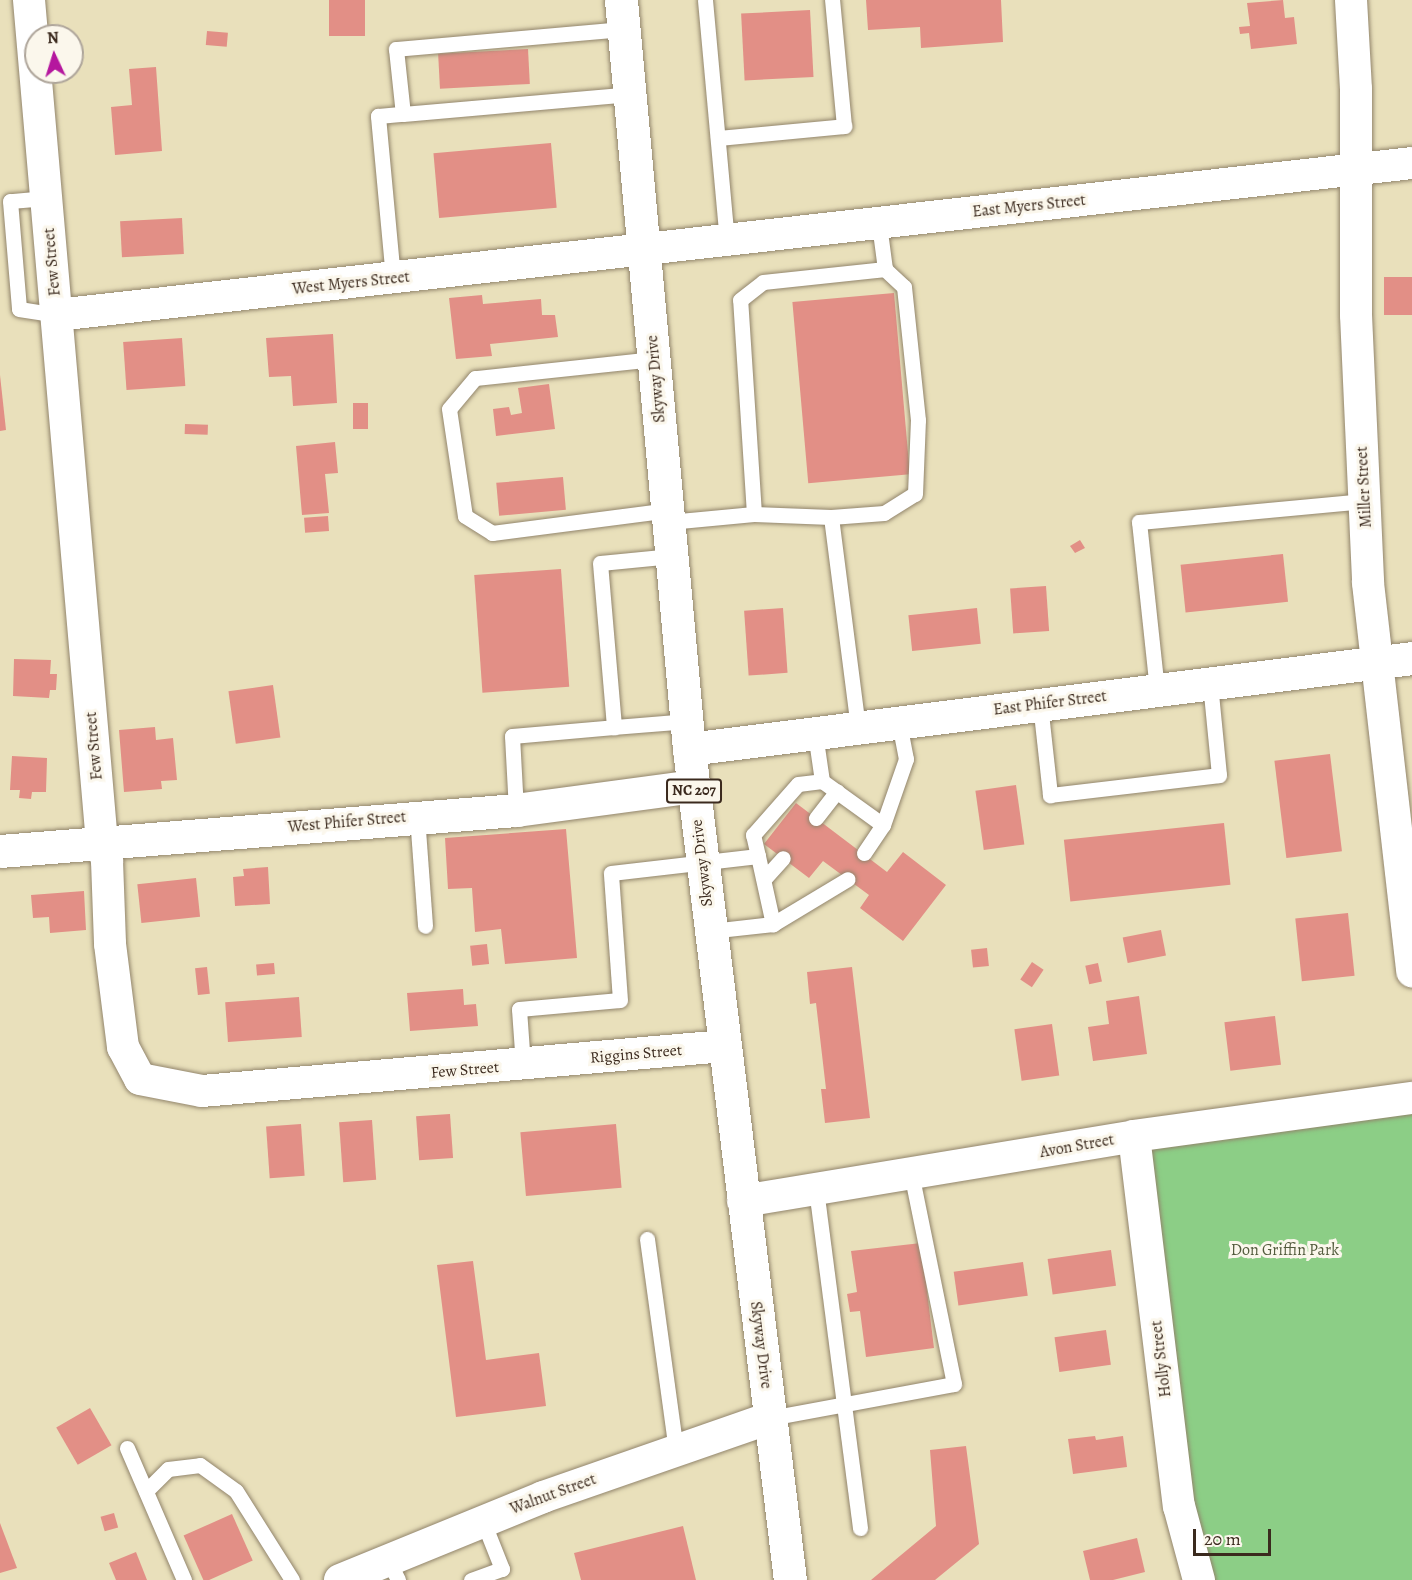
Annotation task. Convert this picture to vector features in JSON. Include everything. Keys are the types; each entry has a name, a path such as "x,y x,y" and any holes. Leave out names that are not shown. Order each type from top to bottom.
{"main road":[{"name":"Skyway Drive","path":"623,15 693,786 790,1580"},
{"name":"East Phifer Street","path":"688,735 815,733 1412,658"},
{"name":"West Phifer Street","path":"0,851 417,816 516,810 693,786"}],"street":[{"name":"Few Street","path":"29,0 102,843 107,861 110,944 123,1047 140,1079 202,1091 535,1064"},
{"name":"Miller Street","path":"1351,0 1356,89 1354,170 1365,501 1377,662 1412,972"},
{"name":"East Myers Street","path":"645,251 1412,163"},
{"name":"West Myers Street","path":"57,315 645,251"},
{"name":"Riggins Street","path":"535,1064 725,1046"},
{"name":"Avon Street","path":"743,1201 1134,1136 1412,1098"},
{"name":"Holly Street","path":"1134,1136 1179,1506 1199,1580"},
{"name":"Walnut Street","path":"340,1580 393,1570 483,1521 771,1418"}],"lane":[{"path":"705,0 727,242"},
{"path":"717,138 844,126 832,0"},
{"path":"403,114 396,50 623,15"},
{"path":"393,278 378,116 630,94"},
{"path":"654,359 475,378 449,410 465,516 492,533 669,516 754,514 831,516 884,513 915,494 918,420 904,287 885,269 879,224"},
{"path":"754,514 740,300 763,282 885,269"},
{"path":"1157,690 1139,522 1365,501"},
{"path":"831,516 858,727"},
{"path":"614,727 600,563 672,556"},
{"path":"1040,705 1050,795 1219,775 1210,683"},
{"path":"864,853 883,825 906,759 899,723"},
{"path":"516,810 512,736 614,727 688,735"},
{"path":"815,733 822,781"},
{"path":"773,924 753,835 798,784 822,781 883,825"},
{"path":"816,818 837,791"},
{"path":"417,816 425,926"},
{"path":"535,1064 519,1009 620,1000 611,873 758,856"},
{"path":"764,879 783,858"},
{"path":"711,931 773,924 848,879"},
{"path":"771,1418 844,1402 954,1384 911,1173"},
{"path":"816,1189 860,1528"},
{"path":"647,1239 676,1451"},
{"path":"127,1448 184,1580"},
{"path":"146,1491 168,1468 200,1465 236,1491 292,1580"},
{"path":"471,1580 505,1574 483,1521"}],"green space":[{"name":"Don Griffin Park","path":"1412,1105 1412,1580 1206,1580 1193,1546 1145,1142"}],"building":[{"path":"329,0 365,0 365,36 329,36"},
{"path":"866,0 1001,0 1003,42 921,48 920,27 868,30"},
{"path":"1283,0 1285,18 1294,17 1297,44 1251,49 1249,33 1240,34 1239,27 1250,26 1247,3"},
{"path":"810,10 814,77 745,81 741,14"},
{"path":"207,31 228,33 227,47 206,45"},
{"path":"528,49 530,84 440,89 438,54"},
{"path":"156,67 162,151 115,155 111,107 132,105 129,69"},
{"path":"551,143 557,208 439,218 433,153"},
{"path":"182,218 184,254 122,257 120,221"},
{"path":"1384,277 1412,277 1412,315 1384,315"},
{"path":"894,293 910,474 808,483 792,302"},
{"path":"482,295 483,304 541,299 542,315 555,315 558,337 490,344 492,356 456,359 449,298"},
{"path":"333,334 337,403 293,406 291,376 269,377 266,338"},
{"path":"182,338 185,386 126,390 123,342"},
{"path":"0,375 6,430 0,431"},
{"path":"549,384 555,429 496,436 493,409 509,407 511,415 522,413 518,388"},
{"path":"353,403 368,403 368,429 353,429"},
{"path":"185,424 208,425 208,435 185,434"},
{"path":"335,442 338,473 325,474 329,513 302,515 296,446"},
{"path":"563,477 566,510 499,516 496,483"},
{"path":"328,516 329,531 305,533 304,518"},
{"path":"1080,540 1085,548 1075,553 1070,546"},
{"path":"1283,554 1288,602 1186,613 1181,565"},
{"path":"561,569 569,687 482,693 474,575"},
{"path":"1046,586 1049,631 1013,633 1010,589"},
{"path":"783,608 788,673 749,676 744,611"},
{"path":"977,608 981,644 912,651 908,615"},
{"path":"14,659 51,660 50,674 57,674 56,690 50,690 49,698 13,696"},
{"path":"273,685 280,737 236,744 228,691"},
{"path":"155,727 156,740 173,738 177,780 161,781 162,789 124,792 119,730"},
{"path":"1330,754 1342,851 1286,858 1274,761"},
{"path":"12,756 47,758 46,792 32,792 31,799 19,798 20,790 10,790"},
{"path":"1016,785 1024,844 984,850 975,791"},
{"path":"796,803 887,872 903,852 946,885 903,941 860,908 869,895 823,861 809,878 764,844"},
{"path":"1224,823 1230,885 1070,901 1064,840"},
{"path":"566,829 577,958 505,964 501,929 475,932 472,888 448,889 445,838"},
{"path":"268,867 270,904 235,906 233,877 244,876 243,869"},
{"path":"196,878 200,917 141,923 137,884"},
{"path":"84,891 86,930 50,933 49,917 33,918 31,895"},
{"path":"1348,913 1355,976 1302,981 1295,919"},
{"path":"1161,930 1166,956 1128,963 1123,937"},
{"path":"487,944 489,964 472,966 470,946"},
{"path":"987,948 989,966 973,968 971,950"},
{"path":"1032,962 1044,970 1032,987 1020,979"},
{"path":"274,963 275,974 257,976 256,965"},
{"path":"1098,963 1102,982 1089,984 1085,966"},
{"path":"207,967 210,994 198,995 195,968"},
{"path":"852,967 870,1118 825,1123 821,1089 826,1089 816,1003 810,1004 807,972"},
{"path":"463,989 464,1005 476,1004 478,1026 410,1031 407,993"},
{"path":"1139,996 1147,1054 1093,1061 1088,1027 1109,1024 1106,1001"},
{"path":"299,997 302,1037 228,1042 225,1002"},
{"path":"1275,1016 1281,1065 1230,1071 1224,1022"},
{"path":"1052,1024 1059,1075 1022,1081 1014,1029"},
{"path":"450,1114 453,1158 419,1160 416,1116"},
{"path":"372,1120 376,1180 343,1182 339,1122"},
{"path":"301,1124 305,1176 270,1178 266,1126"},
{"path":"616,1124 622,1188 526,1196 520,1132"},
{"path":"921,1243 934,1348 866,1357 860,1311 850,1312 847,1294 857,1292 851,1251"},
{"path":"1111,1250 1116,1286 1053,1295 1048,1259"},
{"path":"473,1261 486,1360 539,1353 546,1406 456,1417 437,1265"},
{"path":"1023,1262 1028,1296 958,1305 954,1272"},
{"path":"1106,1330 1111,1365 1059,1372 1055,1337"},
{"path":"90,1408 112,1445 78,1465 56,1428"},
{"path":"1095,1436 1096,1440 1123,1436 1127,1467 1073,1474 1068,1439"},
{"path":"966,1446 979,1544 935,1580 871,1580 936,1526 930,1450"},
{"path":"114,1513 118,1527 105,1531 101,1517"},
{"path":"232,1514 253,1561 209,1580 203,1580 184,1536"},
{"path":"0,1523 17,1568 0,1573"},
{"path":"683,1526 696,1580 581,1580 574,1553"},
{"path":"1137,1538 1145,1572 1113,1580 1090,1580 1083,1551"},
{"path":"136,1552 147,1580 116,1580 109,1563"}]}
